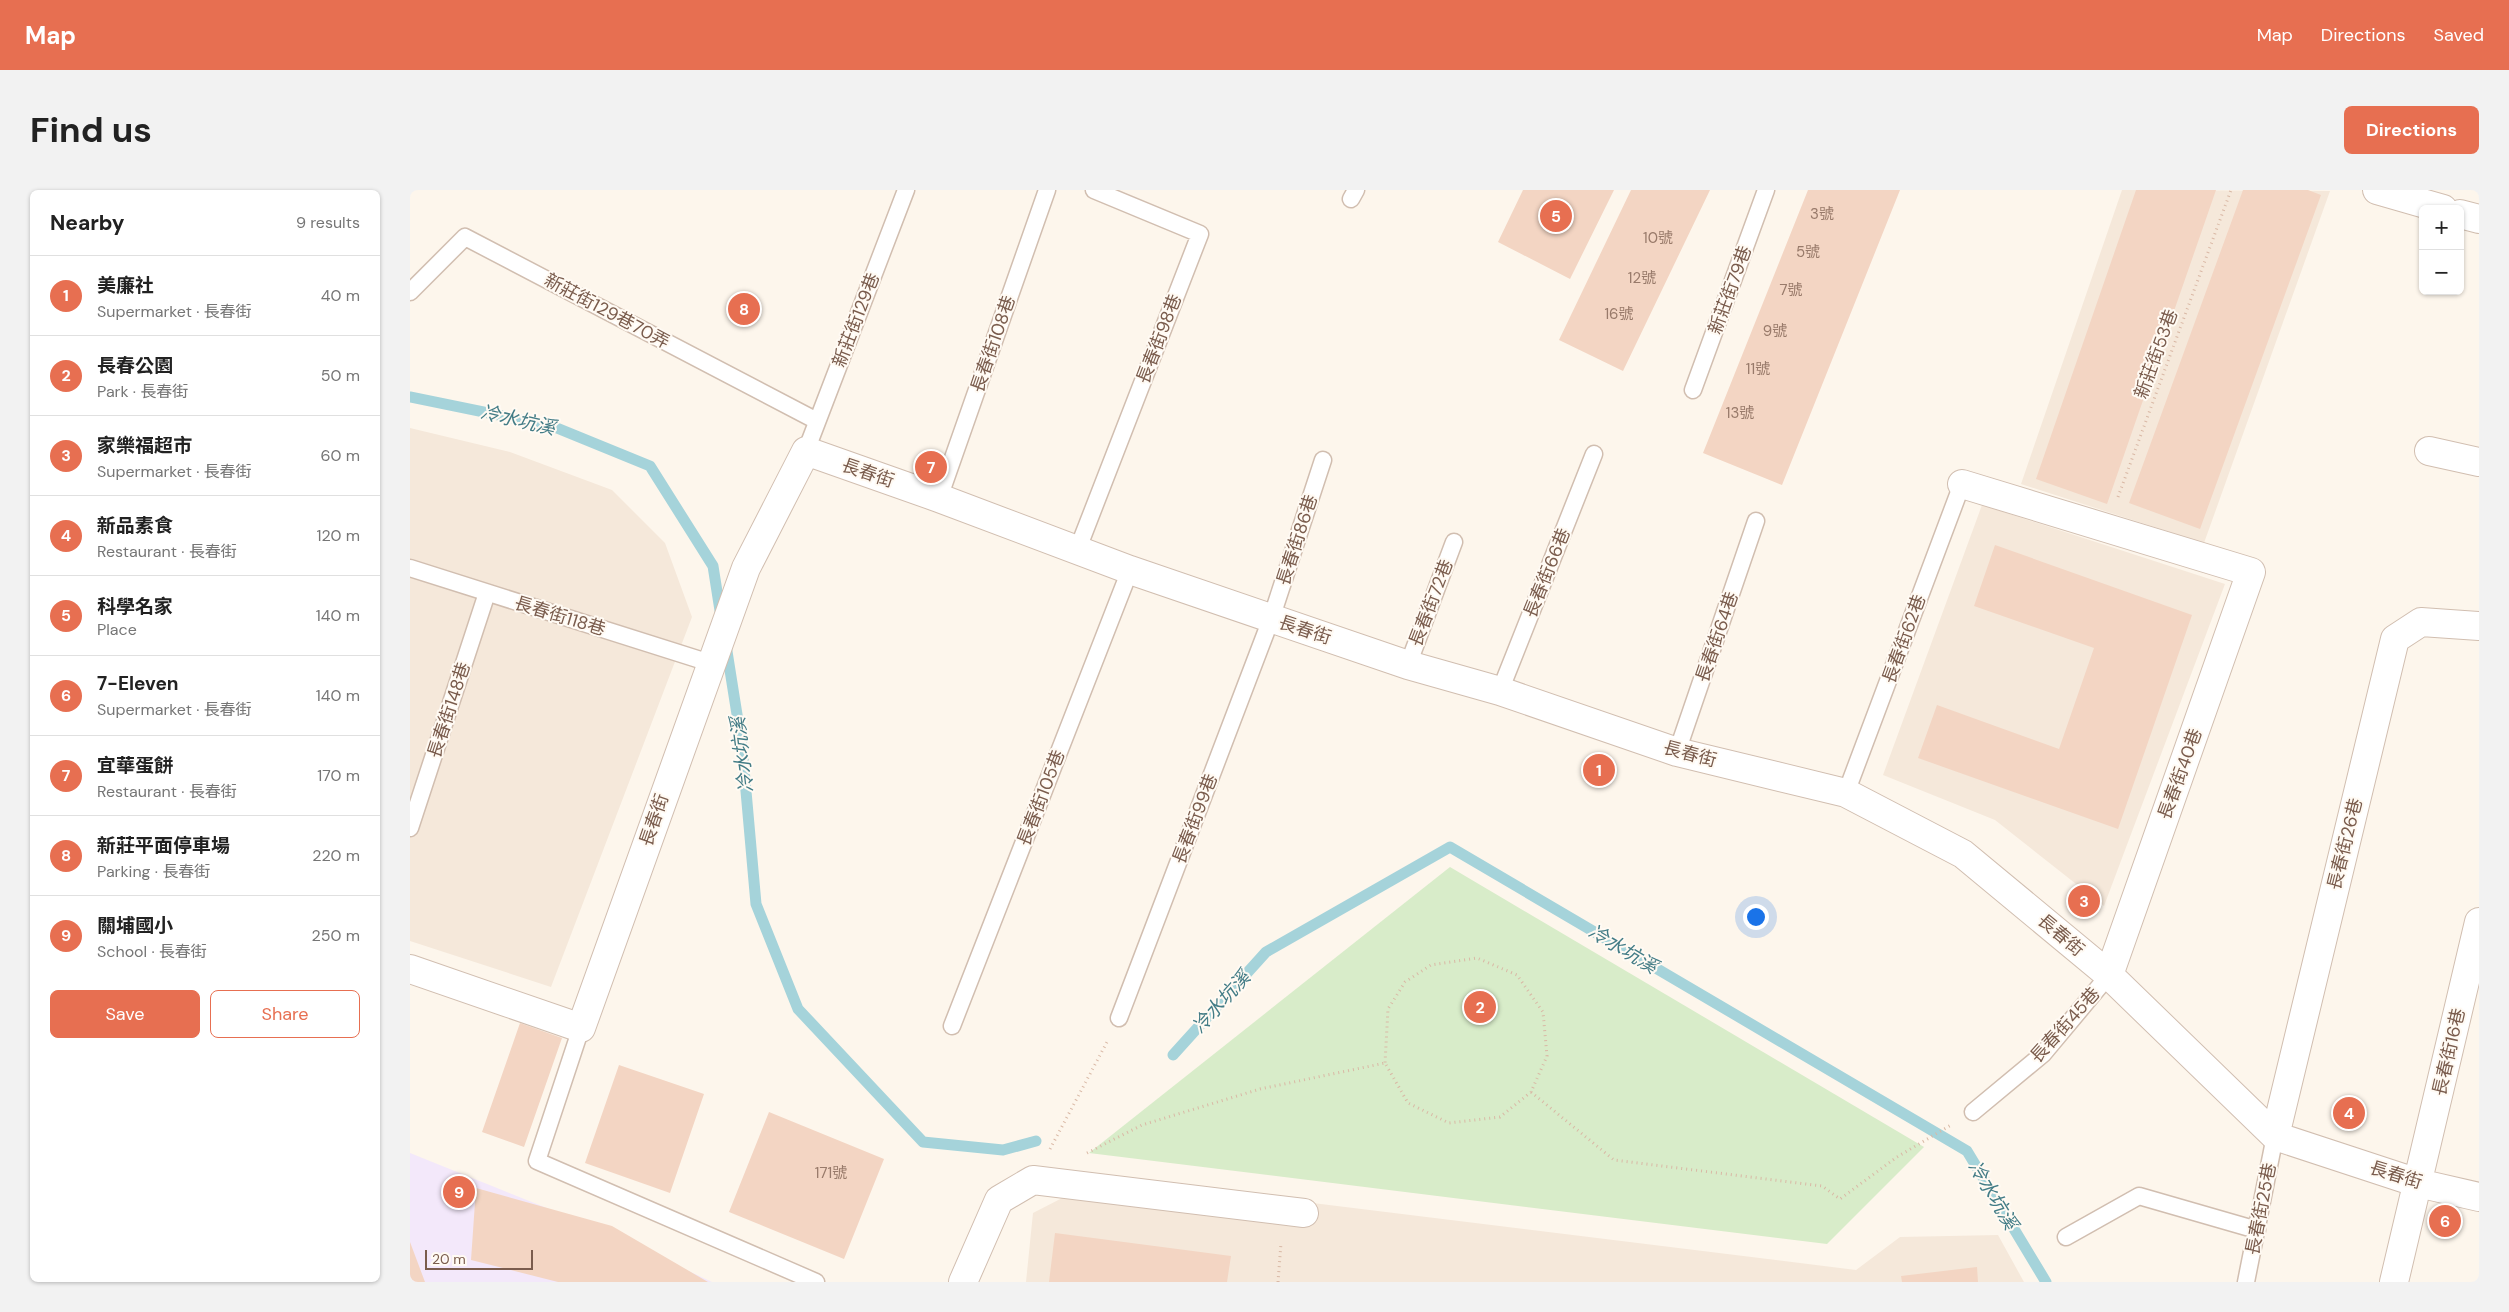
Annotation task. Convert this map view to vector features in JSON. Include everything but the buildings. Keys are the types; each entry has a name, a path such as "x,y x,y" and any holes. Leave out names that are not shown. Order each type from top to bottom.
{"street":[{"path":"2377,190 2429,205"},
{"path":"2464,215 2479,219"},
{"name":"長春街","path":"581,1028 710,663 746,568 806,451 939,498 1130,570 1408,665 1500,691 1677,752 1846,793 1962,854 2109,975 2275,1136 2418,1183 2479,1197"},
{"path":"2429,452 2479,462"},
{"path":"1962,484 2107,528"},
{"name":"長春街40巷","path":"2107,528 2251,572 2109,975"},
{"name":"長春街26巷","path":"2275,1136 2395,639 2421,622 2479,626"},
{"name":"長春街16巷","path":"2394,1282 2479,922"},
{"path":"410,969 581,1028"},
{"path":"963,1282 999,1200 1033,1180 1294,1211"}],"lane":[{"name":"新莊街129巷","path":"806,451 906,190"},
{"name":"長春街108巷","path":"939,498 1047,190"},
{"name":"長春街98巷","path":"1077,551 1200,234 1094,190"},
{"name":"新莊街79巷","path":"1693,390 1766,190"},
{"name":"新莊街129巷70弄","path":"410,292 465,237 817,421"},
{"name":"長春街66巷","path":"1500,691 1594,454"},
{"name":"長春街86巷","path":"1271,619 1322,460"},
{"name":"長春街62巷","path":"1846,793 1962,484"},
{"name":"長春街64巷","path":"1677,752 1756,521"},
{"name":"長春街72巷","path":"1408,665 1454,542"},
{"name":"長春街118巷","path":"410,568 710,663"},
{"name":"長春街105巷","path":"952,1026 1130,570"},
{"name":"長春街148巷","path":"410,828 488,593"},
{"name":"長春街99巷","path":"1119,1018 1271,619"},
{"name":"長春街45巷","path":"1974,1112 2043,1054 2109,975"},
{"path":"581,1028 537,1161 816,1282"},
{"name":"長春街25巷","path":"2246,1282 2258,1230 2275,1136"},
{"path":"2066,1237 2139,1196 2258,1230"}],"path":[{"name":"新莊街53巷","path":"2107,528 2231,190"},
{"path":"1477,958 1516,976 1543,1012 1547,1056 1531,1092 1500,1117 1448,1123 1408,1102 1385,1063 1388,1009 1406,982 1431,964 1477,958"},
{"path":"1033,1180 1119,1018"},
{"path":"1083,1155 1151,1122 1260,1089 1385,1063"},
{"path":"1531,1092 1614,1160 1822,1186 1840,1199 1897,1158 1974,1112"},
{"path":"1278,1282 1294,1211"}],"shaded area":[{"path":"2122,190 2330,191 2204,543 2021,484"},
{"path":"410,428 510,452 612,490 665,543 692,617 551,987 410,941"},
{"path":"1982,505 2225,584 2104,906 1995,820 1883,775"},
{"path":"410,1153 604,1231 712,1282 410,1282"},
{"path":"1103,1177 1856,1270 1900,1237 1998,1235 2024,1282 1026,1282 1033,1213"}],"green space":[{"path":"1450,867 1924,1147 1827,1244 1089,1153"}],"waterway":[{"name":"冷水坑溪","path":"410,397 552,426 650,466 713,566 721,617"},
{"name":"冷水坑溪","path":"726,645 742,746 756,904 798,1009 923,1142 1003,1150 1036,1141"},
{"name":"冷水坑溪","path":"1173,1055 1266,952 1450,847 1967,1151 2046,1282"}],"place":[{"name":"科學名家","path":"1556,216"},
{"name":"新莊平面停車場","path":"744,309"},
{"name":"宜華蛋餅","path":"931,467"},
{"name":"美廉社","path":"1599,770"},
{"name":"家樂福超市","path":"2084,901"},
{"name":"長春公園","path":"1480,1007"},
{"name":"新品素食","path":"2349,1113"},
{"name":"關埔國小","path":"459,1192"},
{"name":"7-Eleven","path":"2445,1221"}]}
